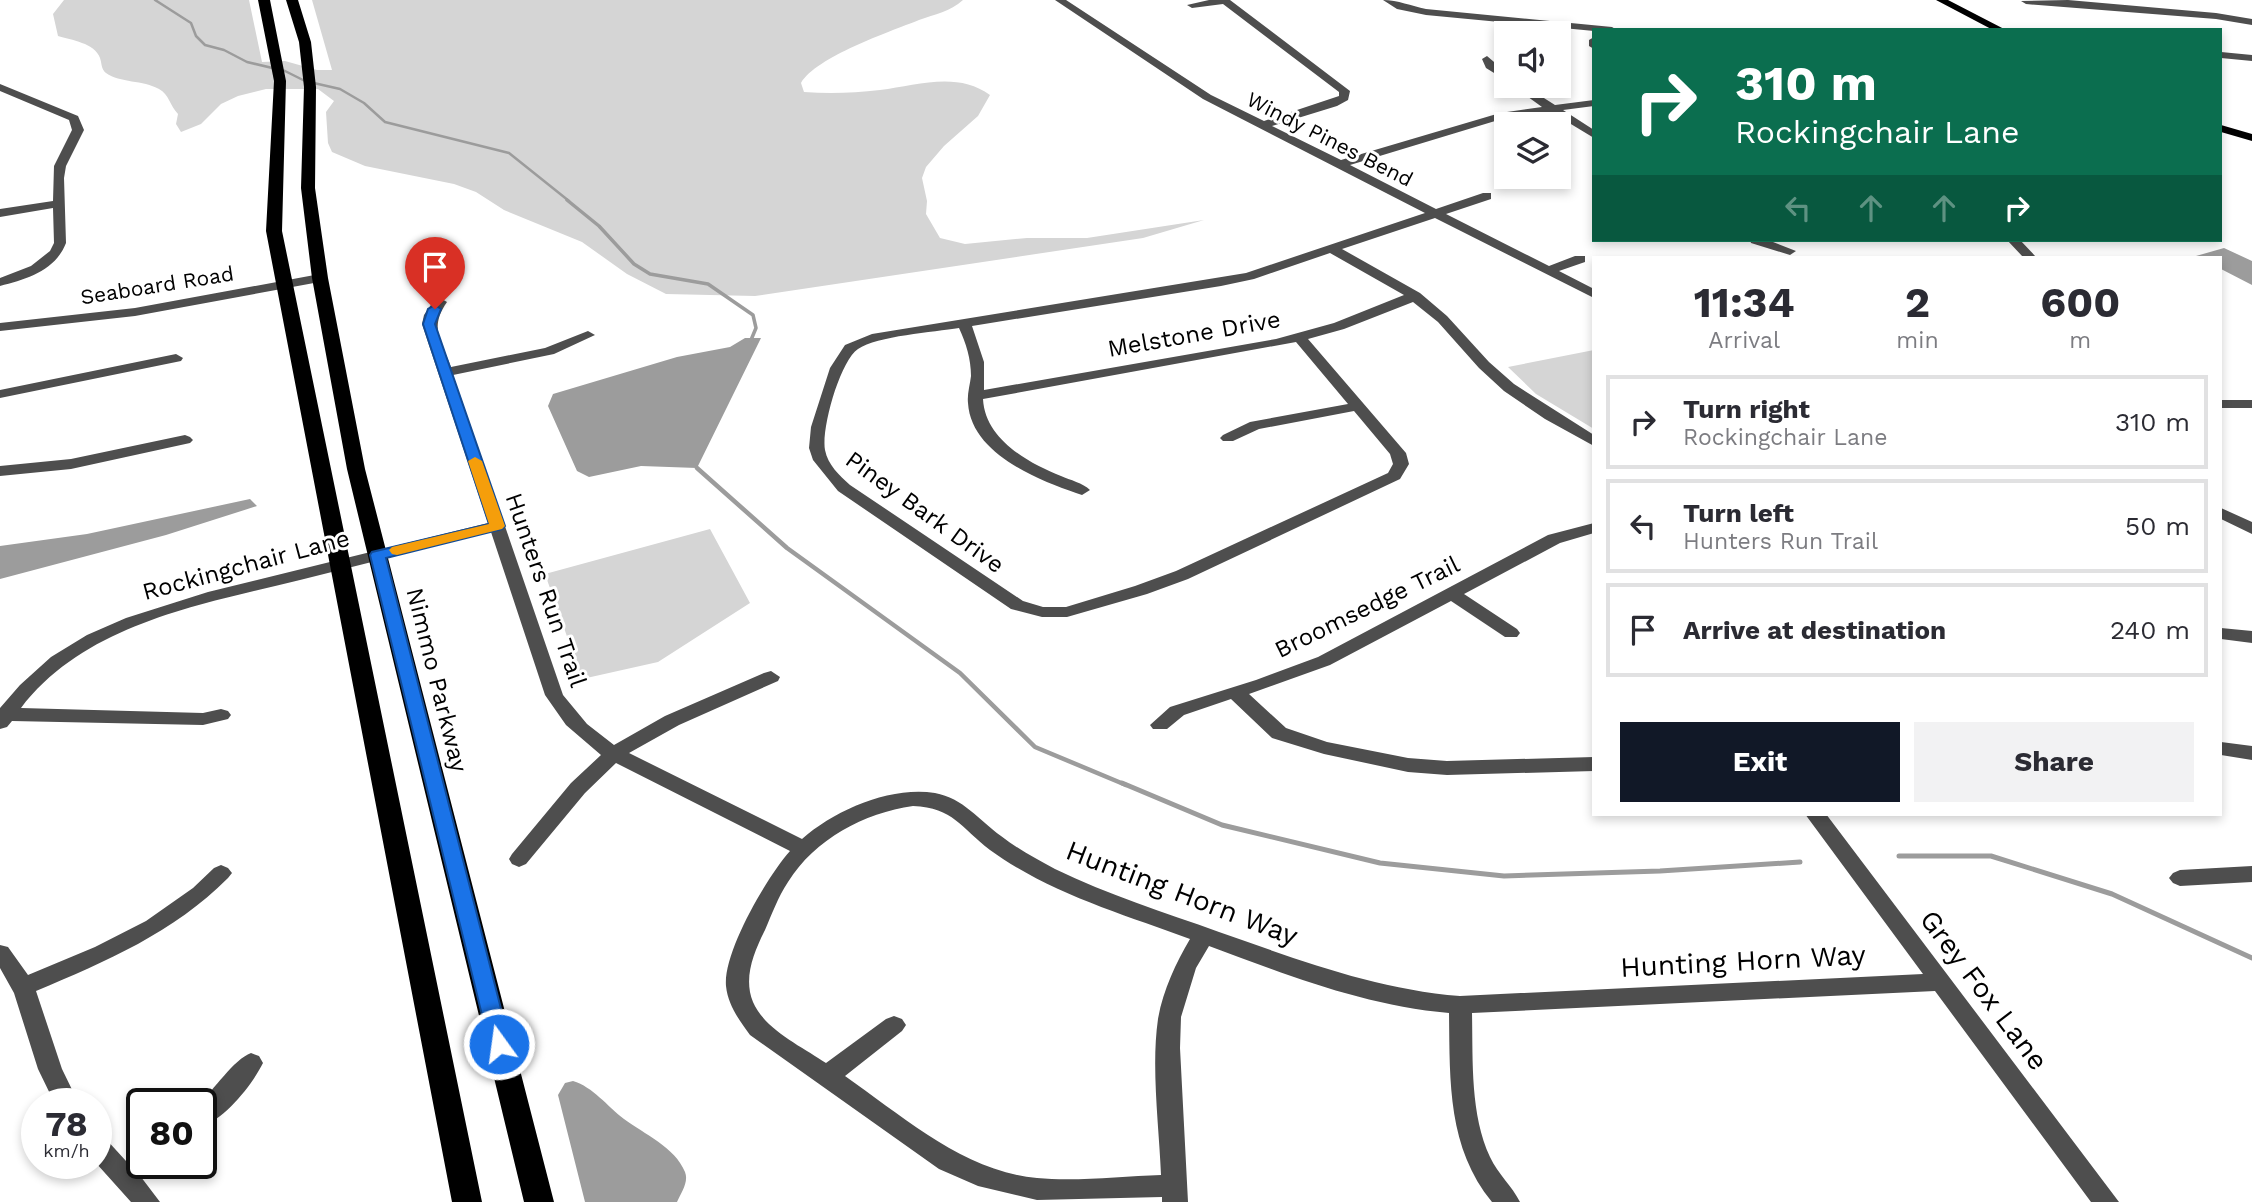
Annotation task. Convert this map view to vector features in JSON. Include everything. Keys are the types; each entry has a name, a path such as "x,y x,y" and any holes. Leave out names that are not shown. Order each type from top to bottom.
{"highway":[{"path":"264,0 279,64 280,82 274,231 467,1202"},
{"name":"Nimmo Parkway","path":"292,0 304,42 310,87 308,188 320,278 356,469 539,1202"}],"main road":[{"path":"1938,3 1979,28"},
{"path":"1938,3 1996,28"},
{"path":"2222,128 2252,138"},
{"path":"2222,137 2252,147"}],"street":[{"name":"Windy Pines Bend","path":"1060,0 1207,97 1592,293"},
{"path":"1192,5 1225,0 1345,92 1344,98 1332,104 1260,126"},
{"path":"1388,0 1400,7 1426,12 1592,28"},
{"path":"2026,1 2189,13 2252,22"},
{"path":"2222,55 2252,58"},
{"path":"1487,59 1494,69"},
{"path":"0,87 74,118 77,124 76,137 60,166 58,251 39,267 0,282"},
{"path":"1537,98 1592,134"},
{"path":"1338,165 1482,120 1592,103"},
{"name":"Piney Bark Drive","path":"1300,338 1400,457 1399,470 1388,481 1182,575 1067,612 1029,610 1017,606 844,488 825,468 817,447 824,408 845,352 852,346 872,338 1192,289 1250,276 1487,196"},
{"path":"0,214 58,204"},
{"path":"1762,242 1790,251"},
{"path":"2015,242 2029,256"},
{"path":"1331,248 1415,296 1454,330 1485,366 1507,386 1539,409 1592,440"},
{"path":"1548,271 1580,260"},
{"name":"Seaboard Road","path":"0,327 135,312 320,278"},
{"name":"Melstone Drive","path":"975,396 1300,338 1370,315 1415,296"},
{"name":"Hunters Run Trail","path":"440,302 431,315 429,324 554,695 575,726 614,754 804,849"},
{"path":"964,324 976,359 975,396 979,418 1000,446 1031,469 1083,490"},
{"path":"445,372 549,351 588,335"},
{"path":"0,394 176,358"},
{"path":"2222,404 2252,404"},
{"path":"1228,438 1255,425 1359,406"},
{"path":"0,471 71,464 185,440"},
{"path":"2222,514 2252,529"},
{"name":"Rockingchair Lane","path":"2,717 33,683 54,665 99,637 133,621 194,601 497,526"},
{"name":"Broomsedge Trail","path":"1160,725 1185,708 1324,661 1554,539 1592,529"},
{"path":"1451,593 1511,632"},
{"path":"2222,634 2252,637"},
{"path":"519,859 597,769 614,754 655,728 771,677"},
{"path":"1235,692 1279,733 1336,751 1408,765 1447,768 1592,764"},
{"path":"2,717 204,719 221,715"},
{"path":"2222,749 2252,753"},
{"name":"Hunting Horn Way","path":"1174,1194 1037,1189 1010,1185 978,1175 948,1161 758,1028 746,1014 737,988 740,960 776,883 804,849 821,835 871,809 911,800 943,802 962,813 1006,851 1082,891 1341,985 1389,998 1460,1005 1941,982"},
{"name":"Grey Fox Lane","path":"1816,816 2106,1202"},
{"path":"23,987 116,948 150,930 187,906 221,873"},
{"path":"2180,878 2252,874"},
{"path":"1174,1194 1168,1048 1170,1017 1185,967 1204,935"},
{"path":"0,953 10,962 23,987 49,1068 59,1088"},
{"path":"1460,1005 1464,1122 1484,1172 1507,1202"},
{"path":"827,1076 894,1024"},
{"path":"217,1102 251,1063"},
{"path":"137,1179 147,1202"}],"shaded area":[{"path":"64,0 249,0 262,62 285,61 317,70 332,70 312,0 963,0 948,10 872,38 837,55 809,73 801,83 804,92 833,93 951,82 965,83 990,95 978,116 944,146 926,167 922,178 927,201 926,214 940,238 965,244 1027,238 1087,238 1204,220 1143,238 755,296 666,294 627,274 582,242 504,210 476,192 454,184 365,166 332,152 328,143 326,112 334,101 318,89 266,89 238,96 221,104 201,124 181,132 176,124 178,114 162,91 106,73 93,49 58,36 53,14"},
{"path":"2224,248 2252,261 2252,285 2222,270 2222,256 2196,256"},
{"path":"745,338 761,338 697,468 641,466 589,477 577,471 548,406 553,394 677,357 730,347"},
{"path":"1592,350 1592,428 1536,394 1508,367"},
{"path":"250,499 257,506 166,535 0,579 0,546 87,534"},
{"path":"710,529 750,603 658,662 582,679 545,574"},
{"path":"573,1081 593,1092 624,1119 674,1155 686,1176 677,1202 585,1202 558,1095 565,1083"}],"waterway":[{"path":"155,0 191,23 196,36 205,45 224,50 247,62 285,71 305,81 340,89 364,103 385,122 509,153 569,201"},
{"path":"567,200 599,226 634,264 650,274 708,284 753,315 756,328 751,340"},
{"path":"697,468 787,548 960,673 1035,747 1126,785"},
{"path":"1122,783 1222,825 1380,863 1504,876 1660,871 1800,862"},
{"path":"1899,856 1991,856 2112,894 2252,958"}],"slow traffic":[{"path":"397,550 497,526 475,461"}],"route":[{"path":"435,309 429,324 497,526 377,555 499,1044"}]}
